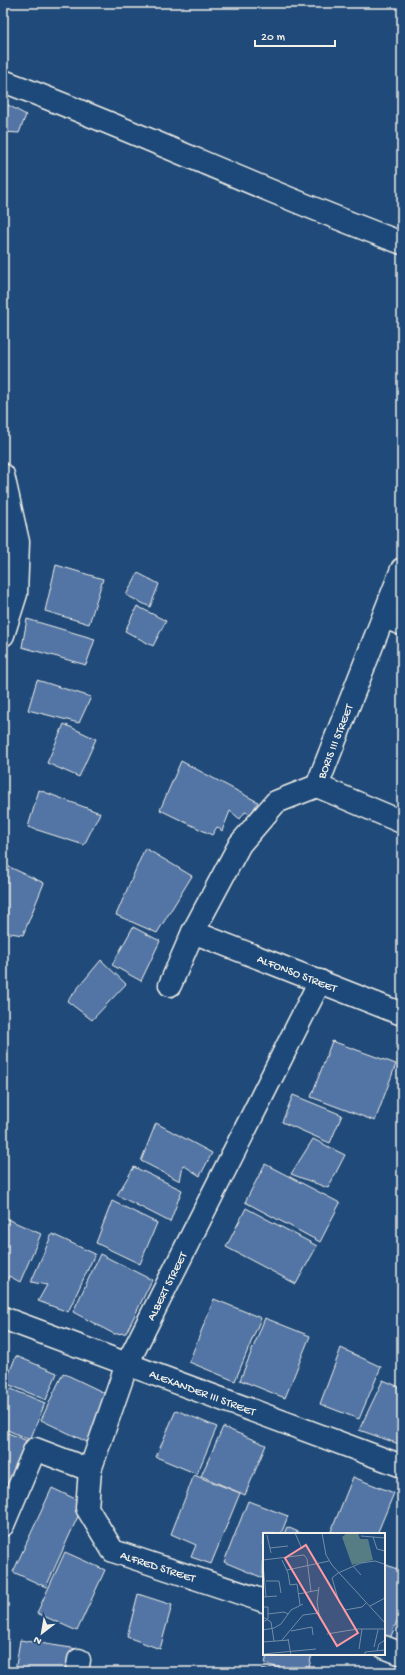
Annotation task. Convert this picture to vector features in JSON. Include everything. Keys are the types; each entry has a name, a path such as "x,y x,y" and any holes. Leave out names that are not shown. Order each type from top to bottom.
{"street":[{"path":"3,80 77,108 321,212 402,242"},
{"path":"3,476 18,542 16,594 3,635"},
{"name":"BORIS III STREET","path":"170,985 193,932 240,844 276,802 317,786 393,620 402,569"},
{"path":"317,786 402,822"},
{"name":"ALFONSO STREET","path":"193,932 320,980 402,1014"},
{"name":"ALBERT STREET","path":"90,1470 127,1364 320,980"},
{"name":"ALEXANDER III STREET","path":"3,1318 402,1466"},
{"path":"3,1525 36,1448 90,1470"},
{"name":"ALFRED STREET","path":"90,1470 87,1508 113,1551 263,1601"},
{"path":"385,1647 402,1654"}],"building":[{"path":"3,102 26,115 19,133 3,132"},
{"path":"56,565 103,579 89,624 45,611"},
{"path":"138,573 159,584 150,607 126,595"},
{"path":"137,606 166,621 153,646 125,631"},
{"path":"27,619 95,639 86,665 22,647"},
{"path":"37,680 91,697 79,723 28,710"},
{"path":"64,724 96,739 79,777 47,763"},
{"path":"181,761 258,802 251,814 245,812 240,819 230,811 222,831 217,827 212,835 160,810"},
{"path":"39,790 100,813 84,845 28,827"},
{"path":"145,848 192,876 157,933 116,915"},
{"path":"3,864 44,883 23,935 3,932"},
{"path":"133,927 160,941 141,981 112,965"},
{"path":"101,960 126,984 92,1020 67,1001"},
{"path":"332,1041 396,1064 375,1121 311,1097"},
{"path":"293,1095 342,1115 330,1143 282,1122"},
{"path":"156,1123 212,1153 200,1176 183,1165 180,1181 141,1161"},
{"path":"313,1139 345,1155 328,1188 291,1174"},
{"path":"265,1164 340,1203 320,1242 245,1202"},
{"path":"134,1167 182,1190 170,1222 117,1195"},
{"path":"112,1201 157,1223 140,1264 96,1243"},
{"path":"246,1208 317,1246 296,1284 226,1247"},
{"path":"5,1218 41,1234 20,1282 9,1276 3,1290 3,1222"},
{"path":"52,1234 95,1254 68,1312 38,1301 47,1285 31,1282"},
{"path":"100,1254 152,1280 126,1333 114,1334 73,1312"},
{"path":"214,1299 261,1318 235,1381 189,1362"},
{"path":"265,1318 310,1336 285,1398 240,1380"},
{"path":"341,1348 381,1367 359,1419 320,1404"},
{"path":"16,1356 57,1373 46,1400 5,1383"},
{"path":"3,1358 8,1360 3,1373"},
{"path":"63,1373 111,1396 89,1443 41,1420"},
{"path":"383,1380 402,1388 402,1438 399,1444 359,1430"},
{"path":"4,1386 45,1403 30,1440 3,1428"},
{"path":"176,1410 217,1427 197,1474 156,1457"},
{"path":"223,1427 266,1445 245,1495 201,1476"},
{"path":"3,1431 30,1442 10,1493 3,1490"},
{"path":"194,1475 240,1493 211,1564 191,1557 196,1545 171,1534"},
{"path":"353,1477 394,1493 377,1533 330,1533"},
{"path":"52,1488 84,1503 46,1587 13,1572"},
{"path":"248,1501 288,1516 281,1533 263,1533 263,1578 224,1562"},
{"path":"287,1527 301,1533 284,1533"},
{"path":"65,1552 105,1570 77,1631 37,1613"},
{"path":"385,1564 402,1571 402,1608 388,1644 385,1642"},
{"path":"138,1594 172,1605 160,1649 127,1637"},
{"path":"20,1640 78,1649 75,1672 15,1672"},
{"path":"267,1655 312,1655 308,1672 295,1672 265,1664"},
{"path":"262,1669 274,1672 261,1672"}]}
